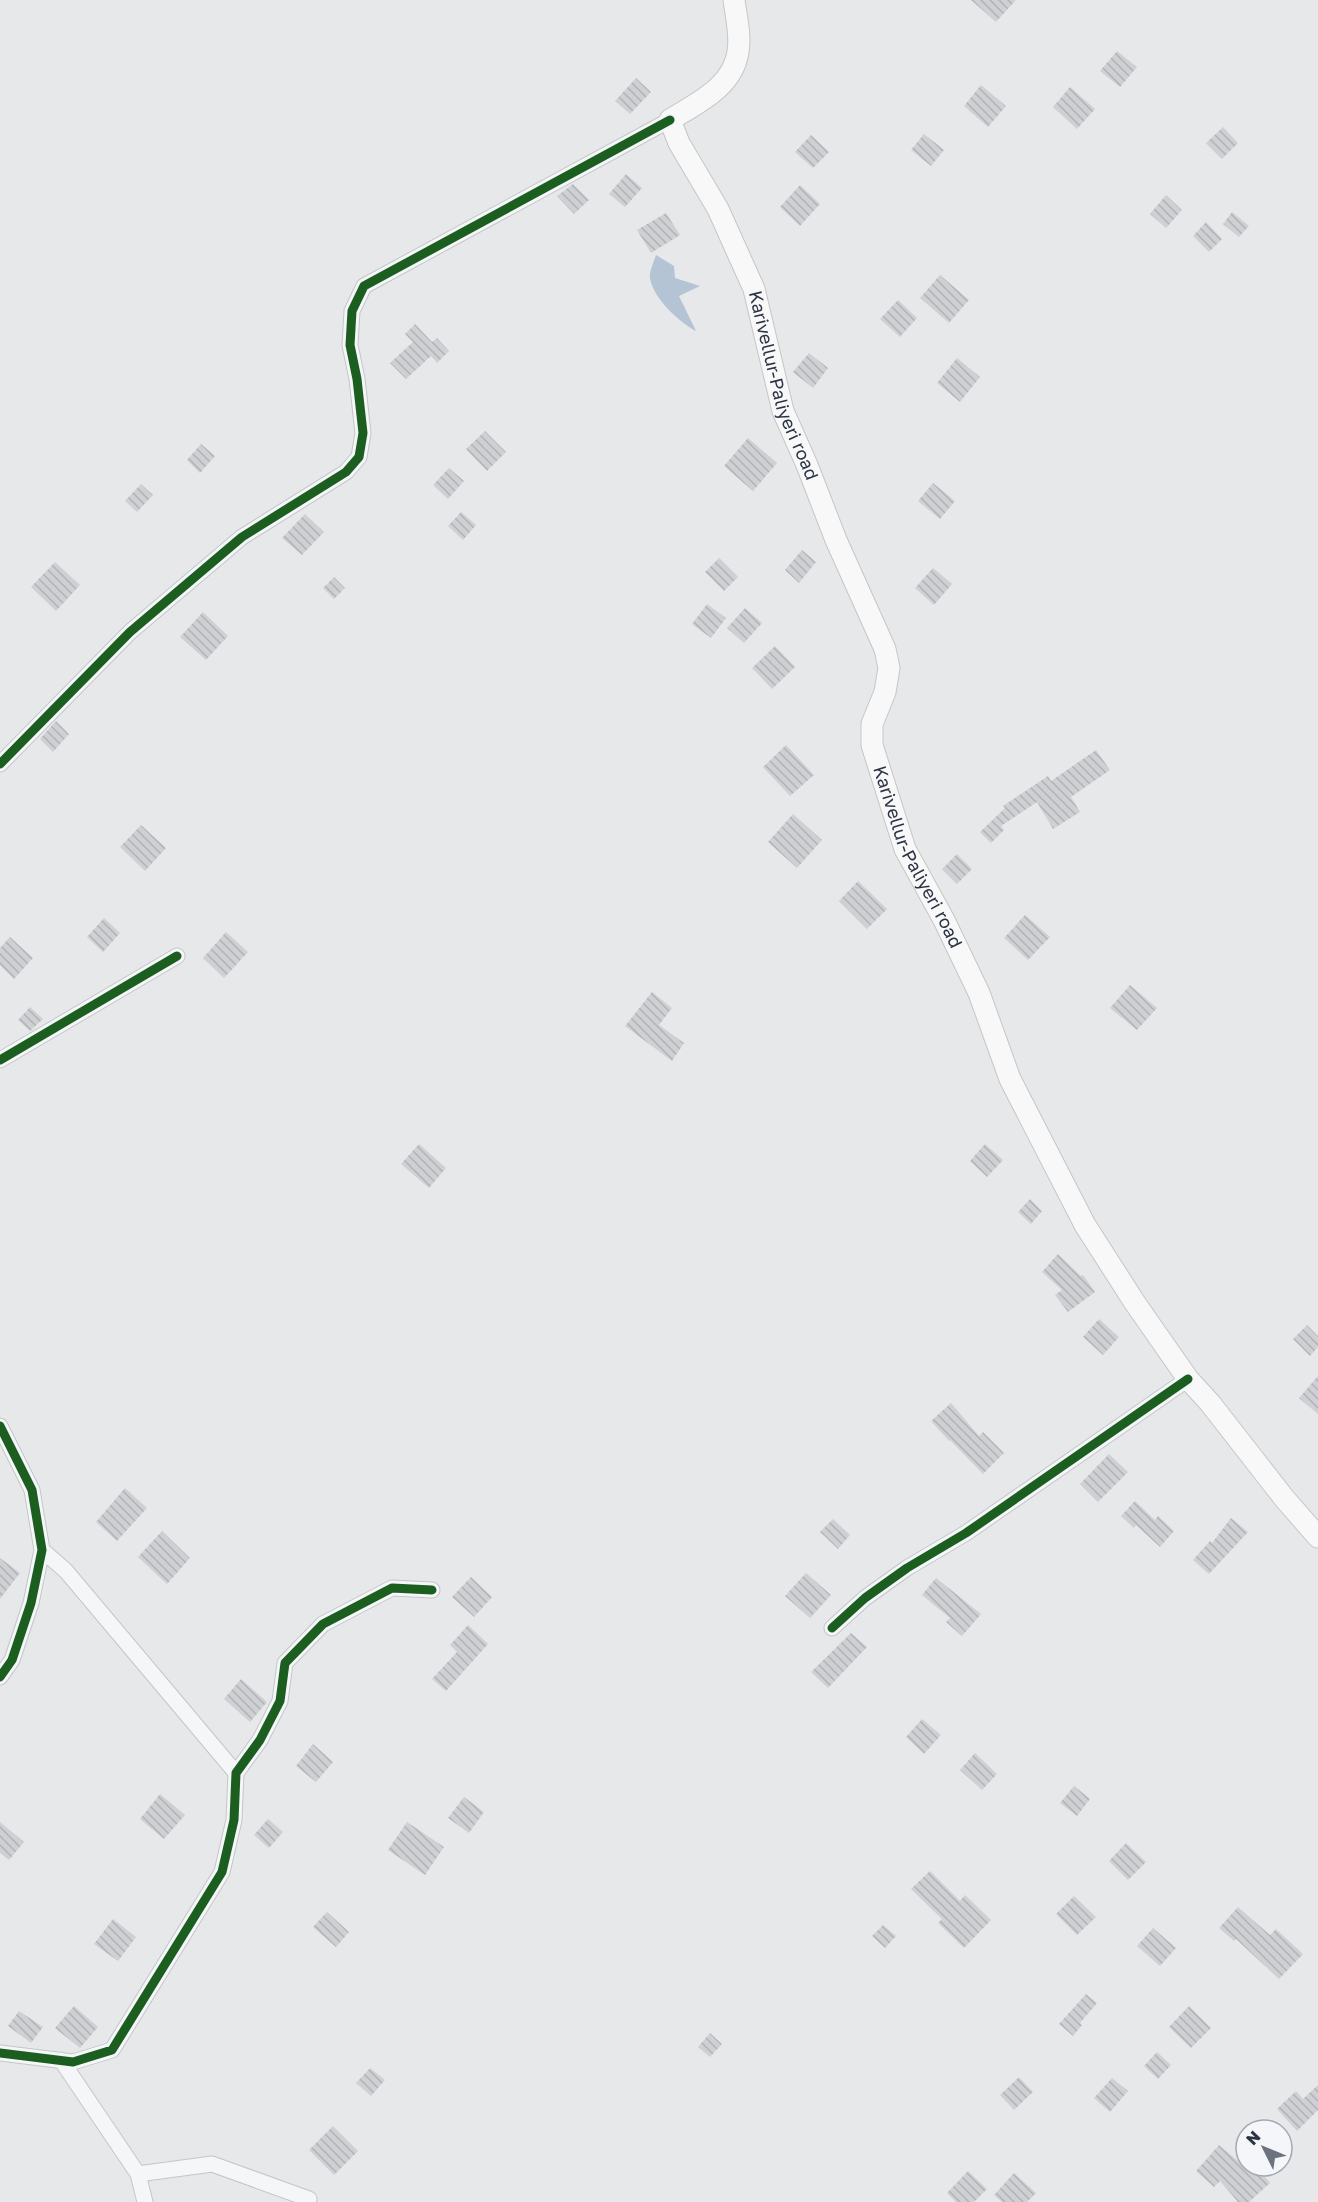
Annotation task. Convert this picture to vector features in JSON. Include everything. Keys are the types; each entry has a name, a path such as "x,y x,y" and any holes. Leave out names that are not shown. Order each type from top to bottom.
{"main road":[{"path":"670,120 724,83 733,68 738,52 734,0"},
{"name":"Karivellur-Paliyeri road","path":"670,120 679,143 718,209 754,289 783,411 836,540 885,649 889,668 885,692 872,724 872,745 905,849 944,920 979,993 1010,1079 1085,1225 1188,1379 1318,1537"}],"street":[{"path":"0,764 139,624 242,537 346,472 359,457 363,433 357,379 350,345 352,311 364,286 670,120"},
{"path":"0,1060 177,956"},
{"path":"832,1628 865,1598 907,1568 966,1533 1188,1379"},
{"path":"0,1426 32,1490 42,1550 31,1603 12,1660 0,1677"},
{"path":"42,1550 66,1571 236,1773"},
{"path":"0,2053 73,2062 112,2050 222,1872 234,1820 236,1773 260,1740 280,1701 285,1663 323,1624 392,1588 432,1590"},
{"path":"61,2061 138,2174 145,2202"},
{"path":"138,2174 212,2164 309,2199"}],"water":[{"path":"656,255 674,266 675,278 700,286 679,296 696,331 675,316 661,301 652,286 650,275"}],"building":[{"path":"971,0 1016,0 996,22"},
{"path":"1117,51 1137,67 1120,87 1100,71"},
{"path":"636,78 651,92 630,114 615,101"},
{"path":"981,85 1006,106 988,127 964,106"},
{"path":"1070,87 1095,109 1077,129 1053,107"},
{"path":"1223,127 1238,143 1222,159 1206,143"},
{"path":"924,134 944,150 931,166 911,150"},
{"path":"811,135 829,152 813,168 795,152"},
{"path":"626,174 642,188 625,207 609,194"},
{"path":"573,184 589,200 574,214 557,196"},
{"path":"800,185 820,204 800,226 780,207"},
{"path":"1166,195 1182,210 1166,228 1150,214"},
{"path":"1232,212 1249,226 1239,237 1223,224"},
{"path":"666,213 680,235 651,253 637,230"},
{"path":"1206,222 1222,239 1209,252 1193,236"},
{"path":"940,275 969,300 949,323 920,298"},
{"path":"898,300 917,318 900,337 880,319"},
{"path":"415,324 432,342 437,338 449,351 437,363 431,356 406,379 390,363 413,342 405,334"},
{"path":"809,353 828,368 813,388 793,372"},
{"path":"957,358 980,377 960,402 937,383"},
{"path":"485,431 506,452 487,471 466,449"},
{"path":"748,438 777,463 753,491 724,466"},
{"path":"201,444 215,456 200,473 187,460"},
{"path":"449,468 464,481 448,499 433,485"},
{"path":"933,483 955,501 940,519 918,501"},
{"path":"141,484 153,495 137,512 125,501"},
{"path":"461,512 476,525 463,540 448,526"},
{"path":"305,514 324,532 302,555 282,538"},
{"path":"802,550 816,562 799,583 785,570"},
{"path":"719,558 738,577 724,591 705,572"},
{"path":"55,562 80,585 56,611 31,587"},
{"path":"933,568 952,584 934,605 915,588"},
{"path":"334,577 345,588 334,599 323,588"},
{"path":"707,604 726,618 711,638 692,624"},
{"path":"745,608 762,623 744,643 727,628"},
{"path":"203,612 228,636 206,660 180,637"},
{"path":"775,646 795,667 772,689 752,668"},
{"path":"56,721 69,734 53,752 40,739"},
{"path":"786,745 814,775 790,796 763,767"},
{"path":"1096,750 1110,770 1071,797 1080,812 1053,829 1037,802 1001,826 1004,830 991,843 980,832 1005,808 1003,806 1048,776 1051,781"},
{"path":"793,814 822,840 797,868 768,842"},
{"path":"141,825 166,848 145,871 120,847"},
{"path":"957,854 972,869 957,884 942,869"},
{"path":"858,881 887,909 867,929 839,901"},
{"path":"1025,915 1050,937 1028,960 1004,938"},
{"path":"104,918 120,933 103,952 87,937"},
{"path":"226,932 248,952 224,978 203,958"},
{"path":"10,937 33,958 14,979 0,965 0,948"},
{"path":"1130,985 1157,1008 1137,1030 1110,1008"},
{"path":"652,992 672,1008 659,1025 684,1043 672,1061 625,1026"},
{"path":"30,1007 43,1019 30,1031 18,1020"},
{"path":"419,1144 446,1168 429,1188 401,1164"},
{"path":"985,1144 1003,1160 987,1177 970,1161"},
{"path":"1030,1199 1042,1211 1031,1224 1018,1212"},
{"path":"1058,1254 1081,1276 1083,1275 1095,1292 1068,1312 1055,1295 1062,1290 1042,1272"},
{"path":"1099,1319 1119,1337 1103,1355 1083,1337"},
{"path":"1307,1325 1318,1336 1318,1347 1310,1356 1293,1339"},
{"path":"1318,1376 1318,1414 1299,1398"},
{"path":"951,1403 979,1436 983,1432 1004,1453 983,1474 931,1421"},
{"path":"1109,1454 1128,1472 1098,1502 1080,1484"},
{"path":"125,1488 147,1508 117,1541 96,1522"},
{"path":"1135,1501 1155,1520 1158,1516 1174,1531 1160,1547 1136,1525 1134,1528 1121,1516"},
{"path":"1231,1518 1248,1532 1209,1574 1193,1560 1210,1541 1212,1543"},
{"path":"833,1519 850,1535 838,1549 820,1532"},
{"path":"162,1531 190,1558 167,1584 138,1557"},
{"path":"0,1558 20,1573 0,1599"},
{"path":"806,1573 831,1595 810,1618 785,1596"},
{"path":"471,1577 492,1597 474,1617 452,1597"},
{"path":"936,1578 981,1614 962,1636 946,1622 950,1618 922,1595"},
{"path":"468,1625 488,1644 446,1691 432,1679 457,1652 450,1645"},
{"path":"851,1633 867,1647 828,1688 811,1672"},
{"path":"241,1679 267,1702 250,1722 224,1699"},
{"path":"922,1719 941,1735 924,1754 906,1737"},
{"path":"313,1744 333,1762 316,1782 296,1766"},
{"path":"975,1753 997,1774 982,1790 960,1770"},
{"path":"1074,1786 1090,1799 1077,1816 1060,1803"},
{"path":"160,1794 185,1815 164,1839 140,1819"},
{"path":"464,1797 484,1812 469,1833 448,1818"},
{"path":"268,1819 283,1832 269,1848 254,1835"},
{"path":"0,1822 24,1842 9,1860 0,1853"},
{"path":"407,1822 444,1847 425,1875 388,1850"},
{"path":"1126,1843 1146,1862 1128,1880 1109,1861"},
{"path":"930,1871 960,1901 965,1895 991,1920 964,1948 938,1923 942,1919 911,1889"},
{"path":"1074,1896 1096,1917 1077,1935 1056,1914"},
{"path":"1238,1907 1270,1935 1276,1929 1303,1954 1279,1979 1236,1939 1234,1941 1219,1928"},
{"path":"327,1912 349,1932 336,1947 313,1927"},
{"path":"113,1919 136,1937 118,1961 94,1944"},
{"path":"883,1925 896,1936 885,1948 872,1936"},
{"path":"1153,1928 1176,1948 1160,1966 1137,1946"},
{"path":"1086,1994 1097,2003 1080,2023 1082,2025 1073,2036 1059,2024"},
{"path":"74,2006 98,2027 80,2048 55,2028"},
{"path":"1189,2006 1211,2028 1191,2048 1169,2027"},
{"path":"19,2011 43,2027 31,2043 8,2026"},
{"path":"710,2033 722,2044 710,2057 698,2047"},
{"path":"1157,2052 1171,2065 1158,2079 1144,2066"},
{"path":"370,2068 385,2080 371,2096 356,2083"},
{"path":"1019,2077 1033,2092 1014,2110 1000,2095"},
{"path":"1112,2078 1128,2091 1110,2112 1094,2098"},
{"path":"1318,2085 1318,2110 1297,2131 1294,2128 1294,2118 1285,2118 1277,2109 1296,2091 1303,2099"},
{"path":"333,2126 358,2151 334,2175 309,2150"},
{"path":"1219,2145 1234,2158 1234,2178 1266,2178 1270,2183 1249,2202 1238,2202 1220,2181 1214,2187 1196,2171"},
{"path":"968,2171 987,2189 974,2202 956,2202 947,2193"},
{"path":"1014,2173 1036,2193 1027,2202 1002,2202 994,2195"}],"cycle path":[{"path":"0,764 130,632 242,537 346,472 359,457 363,433 357,379 350,345 352,311 364,286 670,120"},
{"path":"0,1060 177,956"},
{"path":"832,1628 865,1598 907,1568 966,1533 1188,1379"},
{"path":"0,1426 32,1490 42,1550 31,1603 12,1660 0,1677"},
{"path":"0,2053 73,2062 112,2050 222,1872 234,1820 236,1773 260,1740 280,1701 285,1663 323,1624 392,1588 432,1590"}]}
